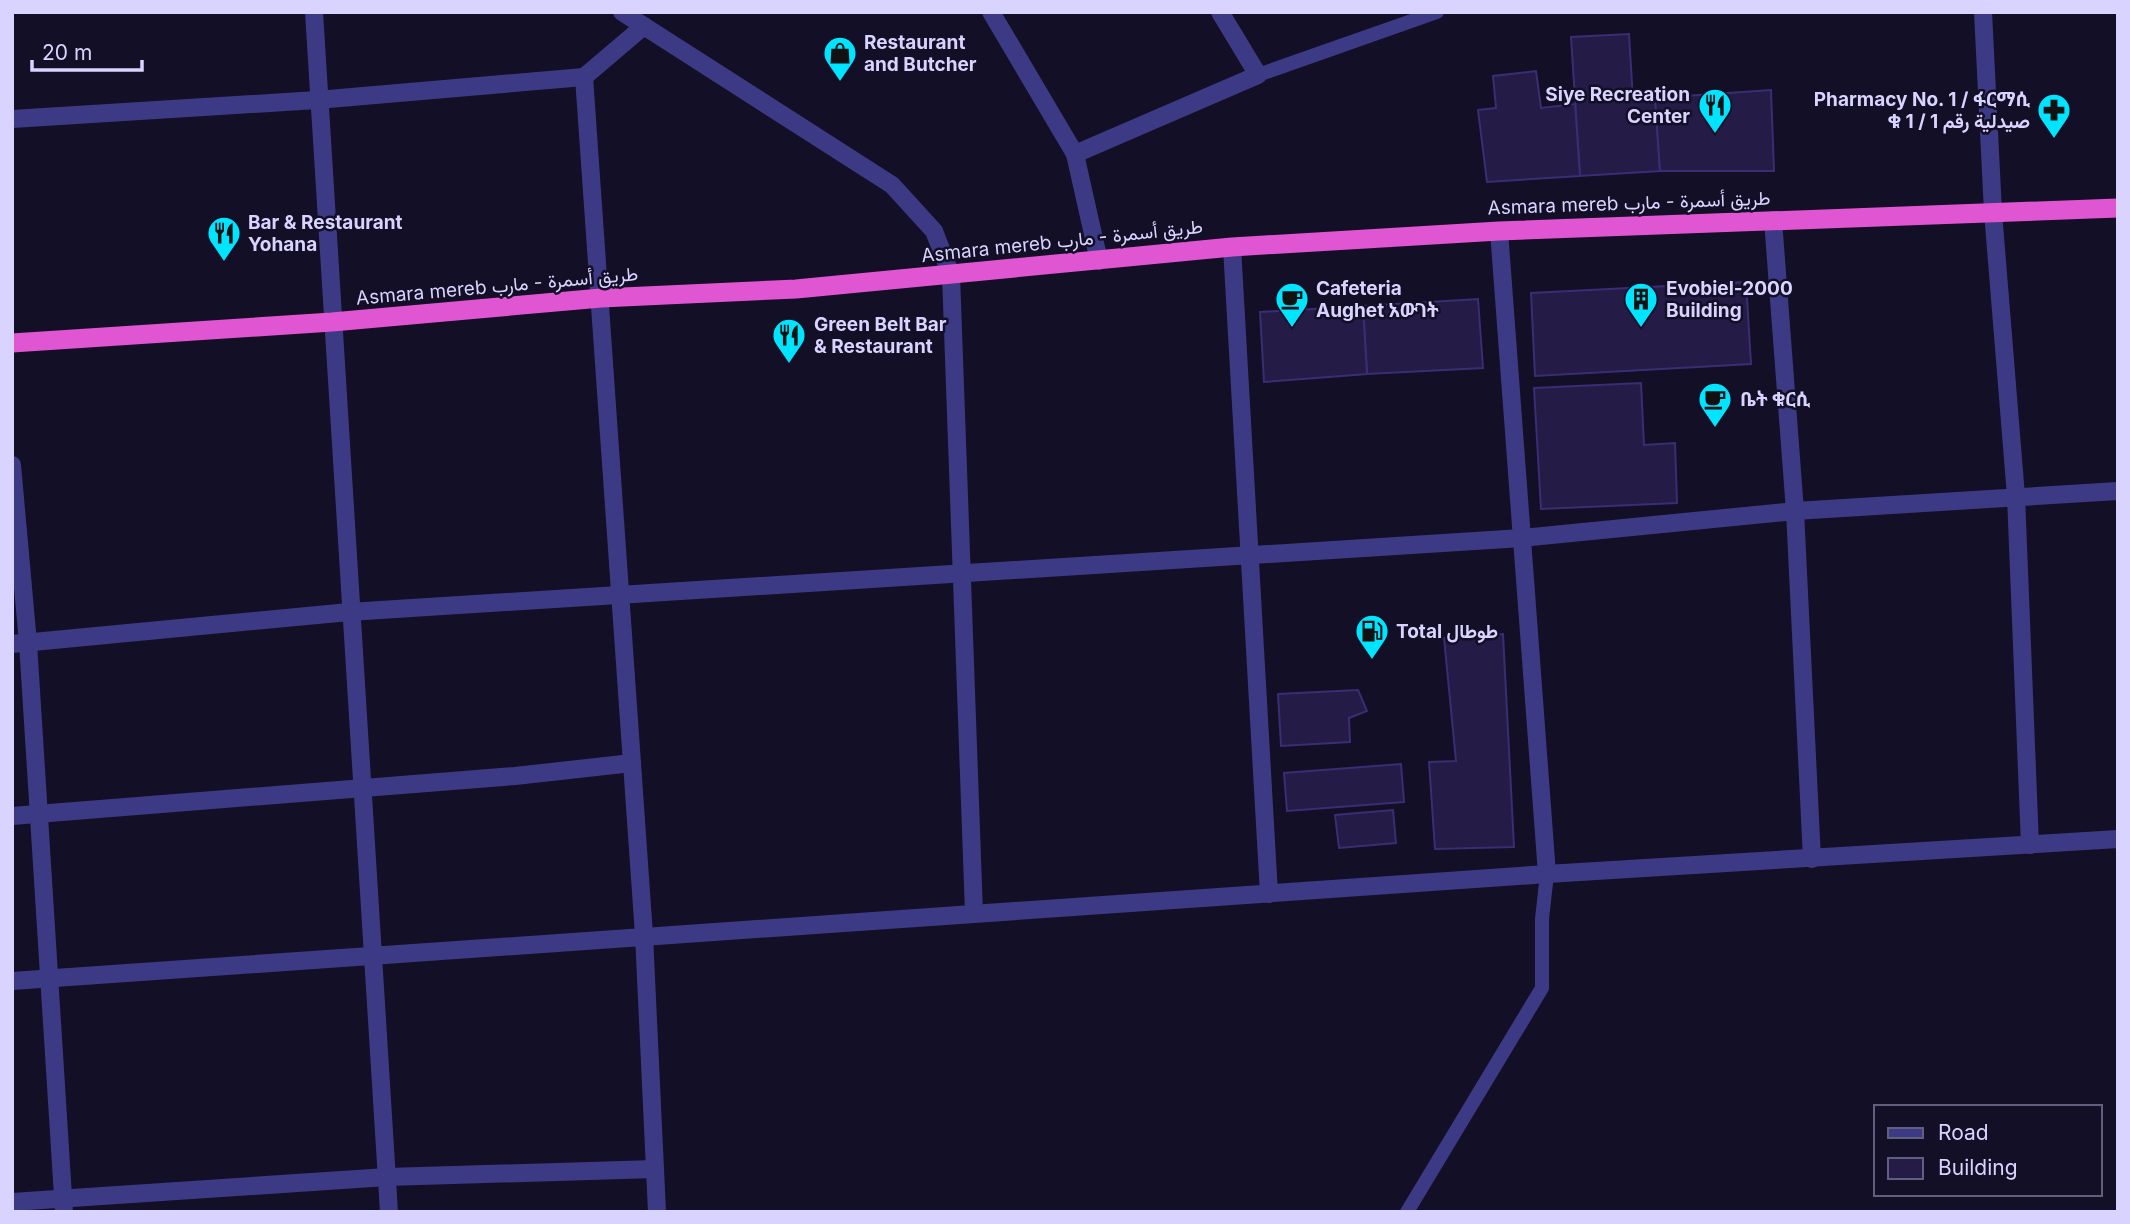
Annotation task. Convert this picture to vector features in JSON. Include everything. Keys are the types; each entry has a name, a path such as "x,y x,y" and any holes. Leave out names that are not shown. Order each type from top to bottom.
{"highway":[{"name":"Asmara mereb طريق أسمرة - مارب","path":"12,343 332,322 601,299 796,289 1232,247 1499,231 2118,208"}],"street":[{"path":"314,12 317,100 349,612 375,954 389,1212"},
{"path":"622,12 892,185 934,231 951,275 974,913"},
{"path":"991,12 1075,154 1099,261"},
{"path":"1075,154 1258,75 1220,12"},
{"path":"1983,12 1993,212 2016,496 2030,845"},
{"path":"12,119 317,100 584,77 643,26"},
{"path":"584,77 645,935 657,1212"},
{"path":"1773,220 1795,511 1811,859"},
{"path":"1499,231 1547,874"},
{"path":"1232,247 1269,894"},
{"path":"12,465 20,644 39,814 63,1205"},
{"path":"20,644 349,612 960,572 1248,557 1522,538 1795,511 2118,491"},
{"path":"12,816 515,776 632,762"},
{"path":"12,981 1547,874 2118,839"},
{"path":"12,1202 63,1205 387,1177 655,1169"}],"lane":[{"path":"1258,75 1437,12"},
{"path":"1407,1212 1542,988 1542,919 1547,874"}],"building":[{"path":"1629,34 1633,100 1655,98 1660,171 1580,176 1571,37"},
{"path":"1536,71 1541,108 1575,104 1580,176 1487,182 1478,110 1496,108 1493,76"},
{"name":"Siye Recreation Center","path":"1771,90 1774,171 1660,171 1655,98"},
{"name":"Evobiel-2000 Building","path":"1746,282 1751,364 1535,376 1531,293"},
{"path":"1478,299 1483,368 1367,374 1363,306"},
{"path":"1363,306 1367,374 1264,382 1260,312"},
{"path":"1641,383 1644,445 1675,443 1677,503 1541,509 1534,388"},
{"path":"1503,634 1514,847 1435,849 1429,762 1456,761 1444,638"},
{"path":"1358,690 1367,711 1349,718 1350,742 1281,746 1278,694"},
{"path":"1401,764 1404,802 1287,811 1284,773"},
{"path":"1393,810 1396,843 1339,848 1335,815"}],"place":[{"name":"Restaurant and Butcher","path":"840,83"},
{"name":"Siye Recreation Center","path":"1715,135"},
{"name":"Pharmacy No. 1 / ፋርማሲ ቁ 1 / صيدلية رقم 1","path":"2054,140"},
{"name":"Bar & Restaurant Yohana","path":"224,263"},
{"name":"Cafeteria Aughet አውገት","path":"1292,329"},
{"name":"Evobiel-2000 Building","path":"1641,329"},
{"name":"Green Belt Bar & Restaurant","path":"789,365"},
{"name":"ቤት ቁርሲ","path":"1715,429"},
{"name":"Total طوطال","path":"1372,661"}]}
